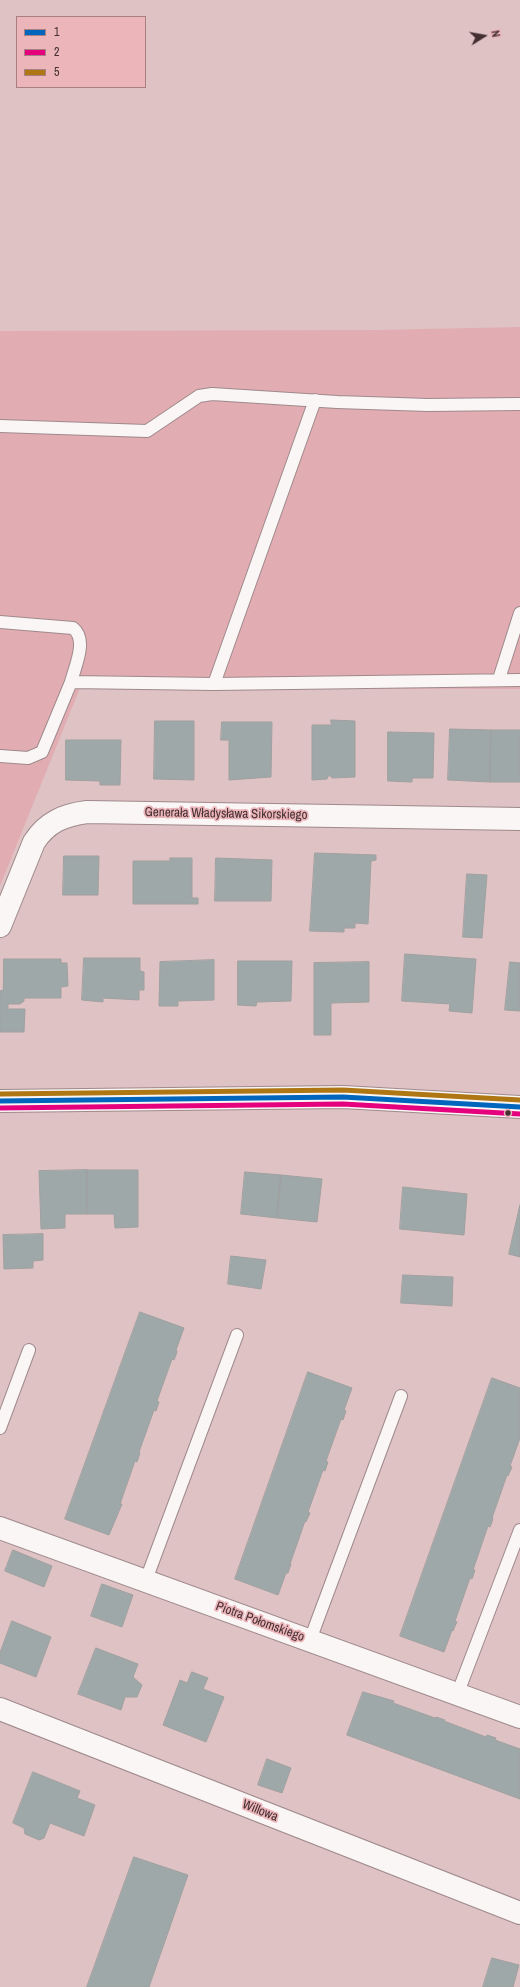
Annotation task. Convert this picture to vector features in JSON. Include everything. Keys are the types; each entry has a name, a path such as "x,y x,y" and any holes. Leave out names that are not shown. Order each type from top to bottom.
{"street":[{"name":"Generała Władysława Sikorskiego","path":"0,926 34,842 40,832 50,823 75,813 520,819"},
{"path":"0,1101 343,1097 520,1107"},
{"name":"Piotra Połomskiego","path":"0,1528 520,1717"},
{"name":"Willowa","path":"0,1709 520,1913"}],"lane":[{"path":"0,426 147,431 199,396 212,394 428,405 520,404"},
{"path":"214,684 315,400"},
{"path":"499,679 520,614"},
{"path":"0,622 73,628 79,633 81,641 70,682 42,752 28,758 0,756"},
{"path":"70,682 214,684 368,683 499,679 520,680"},
{"path":"146,1580 237,1335"},
{"path":"0,1428 29,1350"},
{"path":"310,1640 401,1396"},
{"path":"457,1695 520,1530"}],"shaded area":[{"path":"520,327 520,689 80,688 0,886 0,331 377,330"}],"building":[{"path":"331,720 355,721 355,777 332,778 331,776 328,776 327,779 312,780 312,725 331,725"},
{"path":"155,721 194,721 194,780 154,779"},
{"path":"222,722 272,722 271,777 229,780 229,740 221,740"},
{"path":"450,729 491,730 490,782 448,780"},
{"path":"491,730 520,730 520,782 490,782"},
{"path":"388,732 434,733 433,778 412,778 412,782 388,781"},
{"path":"66,740 121,740 120,785 100,785 100,781 66,780"},
{"path":"315,853 376,855 376,860 371,861 368,924 355,923 355,928 344,928 344,932 310,931"},
{"path":"64,856 99,856 98,895 63,895"},
{"path":"170,858 192,858 192,898 198,898 198,904 133,904 133,861 170,861"},
{"path":"216,858 272,860 271,901 215,901"},
{"path":"467,874 487,875 482,938 463,937"},
{"path":"405,954 476,959 472,1013 449,1011 450,1004 402,1001"},
{"path":"84,958 140,958 140,971 144,972 144,990 139,990 139,1000 103,998 103,1002 82,1000"},
{"path":"4,959 61,959 61,963 67,963 68,986 61,987 61,998 24,998 24,1001 20,1004 8,1004 8,1009 25,1009 24,1032 0,1032 0,991 3,990"},
{"path":"214,960 214,1000 178,1001 178,1006 159,1006 160,962"},
{"path":"238,961 292,961 291,1001 257,1002 256,1006 238,1005"},
{"path":"369,962 369,1002 331,1003 331,1035 314,1035 314,963"},
{"path":"510,962 520,963 520,1011 505,1010"},
{"path":"87,1170 87,1214 65,1214 65,1228 41,1229 39,1171"},
{"path":"87,1170 138,1170 138,1227 115,1228 114,1214 87,1214"},
{"path":"245,1172 281,1175 277,1218 241,1214"},
{"path":"281,1175 322,1179 317,1222 277,1218"},
{"path":"403,1187 467,1194 464,1235 400,1229"},
{"path":"520,1205 520,1257 509,1254"},
{"path":"43,1234 43,1260 33,1261 33,1268 4,1269 3,1235"},
{"path":"231,1256 266,1260 261,1289 228,1284"},
{"path":"403,1275 453,1277 452,1306 401,1303"},
{"path":"140,1312 184,1328 176,1350 176,1355 174,1360 172,1359 157,1401 159,1402 156,1411 154,1410 139,1452 137,1462 135,1461 120,1504 122,1504 109,1535 65,1519"},
{"path":"308,1372 352,1388 344,1410 346,1411 343,1420 341,1419 326,1461 328,1462 325,1471 323,1470 308,1512 310,1513 306,1522 305,1521 288,1573 286,1573 278,1595 235,1579"},
{"path":"492,1378 520,1388 520,1438 510,1466 512,1467 508,1476 507,1475 490,1527 488,1526 473,1570 475,1570 472,1579 470,1578 455,1621 457,1622 453,1631 452,1630 444,1652 400,1636"},
{"path":"13,1550 52,1566 44,1587 5,1571"},
{"path":"102,1584 133,1595 122,1627 91,1616"},
{"path":"12,1621 51,1637 36,1677 0,1663 0,1653"},
{"path":"96,1648 138,1664 133,1677 142,1685 137,1697 125,1697 121,1710 78,1694"},
{"path":"192,1672 208,1678 203,1689 224,1697 206,1742 163,1725 180,1680 187,1683"},
{"path":"363,1692 394,1701 393,1703 435,1718 445,1720 444,1721 486,1737 487,1735 496,1738 495,1740 520,1749 520,1799 347,1735"},
{"path":"267,1759 291,1768 282,1793 258,1785"},
{"path":"33,1772 80,1791 77,1798 95,1805 84,1836 50,1823 44,1838 39,1840 25,1834 24,1828 13,1823"},
{"path":"134,1857 188,1875 149,1987 87,1987"},
{"path":"492,1958 519,1965 513,1987 483,1987"}],"transit line":[{"name":"5","path":"0,1094 343,1090 520,1100"},
{"name":"1","path":"0,1101 343,1097 520,1107"},
{"name":"2","path":"0,1108 343,1104 520,1114"}]}
